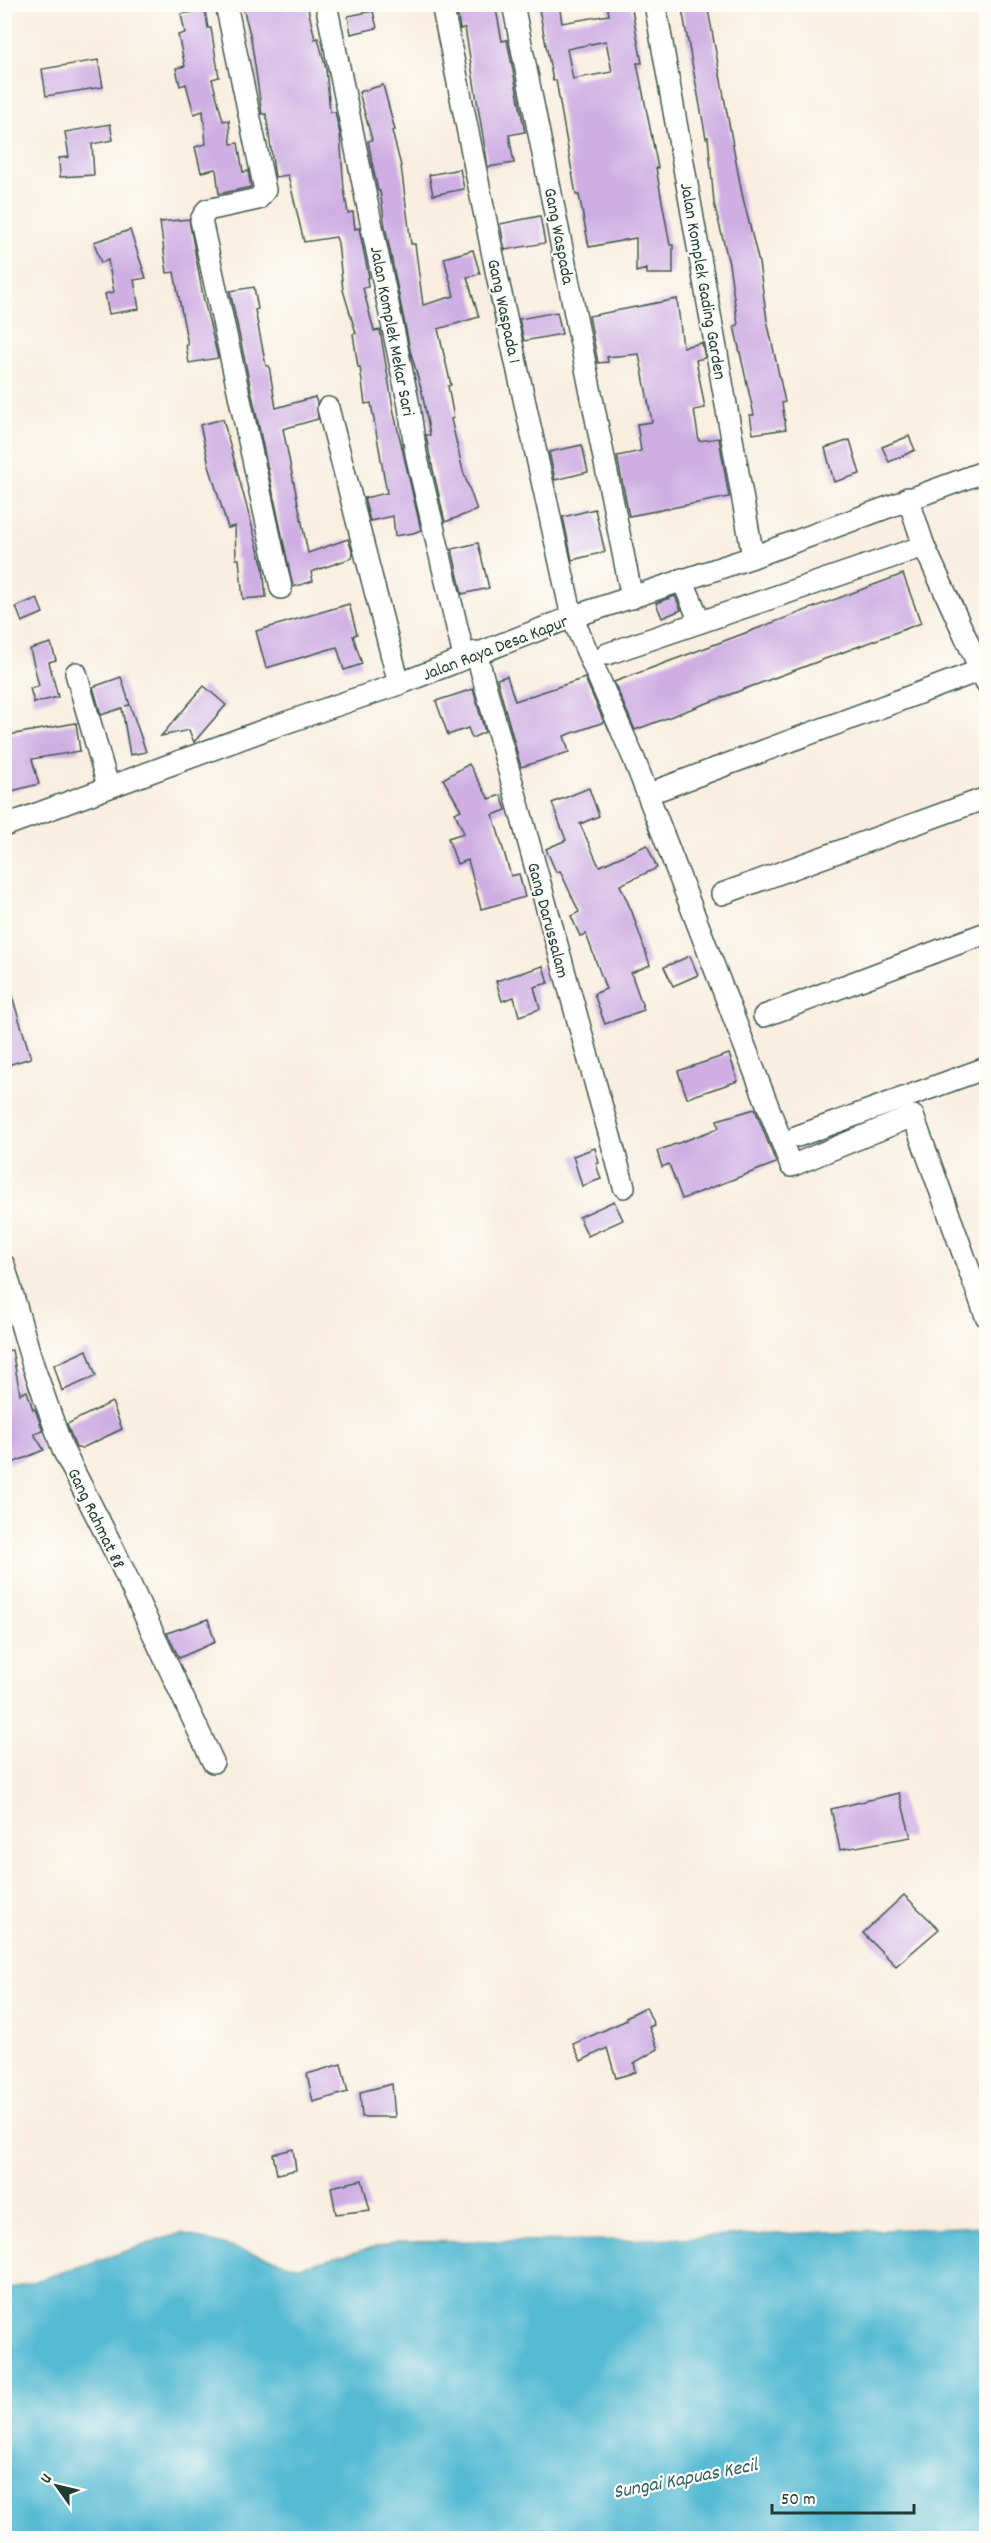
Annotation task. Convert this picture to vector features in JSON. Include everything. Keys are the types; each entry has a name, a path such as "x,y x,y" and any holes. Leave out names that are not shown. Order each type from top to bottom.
{"street":[{"path":"226,4 265,190 258,199 207,210 201,220 280,588"},
{"name":"Jalan Komplek Mekar Sari","path":"326,4 409,406 416,454 470,655"},
{"name":"Gang Waspada 1","path":"442,4 499,285 572,617 634,759 791,1166 913,1116 987,1316"},
{"name":"Gang Waspada","path":"513,4 632,598"},
{"name":"Jalan Komplek Gading Garden","path":"655,4 753,557"},
{"path":"328,408 399,684"},
{"name":"Jalan Raya Desa Kapur","path":"4,826 108,786 399,684 572,617 753,557 908,498 987,471"},
{"path":"661,789 984,676 924,546 908,498"},
{"path":"607,654 924,546"},
{"path":"682,579 700,622"},
{"name":"Gang Darussalam","path":"470,655 624,1187"},
{"path":"76,673 108,786"},
{"path":"722,894 987,798"},
{"path":"764,1016 987,933"},
{"path":"798,1136 987,1068"},
{"name":"Gang Rahmat 88","path":"4,1265 33,1365 63,1450 116,1554 213,1762"}],"water":[{"name":"Sungai Kapuas Kecil","path":"986,2226 986,2538 5,2538 5,2291 181,2233 300,2267 394,2242 624,2240"}],"building":[{"path":"242,4 307,4 315,39 318,38 326,69 330,112 335,112 340,134 348,213 353,212 355,229 359,228 369,277 367,278 368,287 363,288 374,331 380,330 394,413 421,530 413,533 395,536 393,516 370,521 364,498 387,493 371,403 365,404 353,334 356,333 343,290 338,243 336,237 304,242 288,175 275,177 266,114 262,114 251,38"},
{"path":"456,4 495,4 502,41 507,40 525,132 509,135 514,163 488,167 465,28 460,29"},
{"path":"538,4 559,4 562,23 609,15 607,4 631,4 642,63 637,63 658,168 656,168 670,245 673,245 673,274 647,274 647,269 636,272 636,238 589,247 579,195 576,195 556,80 553,81","holes":["606,41 612,72 573,79 567,49"]},
{"path":"681,4 707,4 742,194 759,263 767,320 785,402 782,403 786,429 753,434 750,415 754,415 734,326 738,325 729,264 714,203 708,137 706,138"},
{"path":"205,10 208,28 211,28 219,77 212,79 223,121 229,120 231,144 238,143 243,172 248,171 251,187 219,194 216,169 201,172 195,147 206,144 203,111 194,114 186,84 180,86 176,68 185,66 178,35 185,33 181,14"},
{"path":"373,11 377,28 351,34 348,16"},
{"path":"98,60 103,87 46,96 42,69"},
{"path":"383,85 395,130 392,131 401,166 411,244 415,244 423,305 454,296 444,258 473,250 480,274 467,277 479,317 438,329 451,385 448,386 454,418 451,419 463,471 477,510 445,522 429,452 426,435 430,435 422,392 410,350 380,191 378,191 368,141 372,140 359,92"},
{"path":"110,124 113,140 92,144 94,175 60,177 59,158 69,157 65,132"},
{"path":"460,169 464,189 433,195 429,175"},
{"path":"540,216 545,243 505,250 500,224"},
{"path":"189,219 203,296 218,358 189,363 186,345 188,345 174,272 167,273 160,222"},
{"path":"130,230 146,278 134,280 139,309 109,314 105,294 114,292 108,260 101,263 94,242"},
{"path":"254,287 258,309 255,310 266,366 269,366 276,408 315,397 317,403 318,419 283,429 308,553 348,539 353,554 352,558 311,572 313,581 293,587 230,291"},
{"path":"677,299 683,347 702,343 705,358 696,360 705,408 694,410 699,441 719,438 729,497 629,516 617,456 641,451 637,424 652,422 639,354 607,357 608,362 598,363 589,316"},
{"path":"557,312 562,334 524,341 519,319"},
{"path":"223,419 263,567 266,597 243,599 239,559 236,559 235,526 228,528 210,469 200,425"},
{"path":"909,436 915,450 889,462 882,447"},
{"path":"850,440 860,474 834,482 825,448"},
{"path":"582,445 588,472 555,480 549,452"},
{"path":"595,509 605,552 572,560 563,517"},
{"path":"478,543 489,588 462,594 452,549"},
{"path":"903,574 921,623 635,730 614,682"},
{"path":"675,596 681,610 662,618 656,603"},
{"path":"37,598 43,613 22,622 16,607"},
{"path":"349,604 357,634 353,636 362,664 344,670 337,647 266,668 256,631"},
{"path":"51,643 56,660 49,662 58,697 34,703 30,688 39,686 30,649"},
{"path":"507,676 515,701 585,678 604,722 564,736 569,752 521,767 497,679"},
{"path":"121,677 146,752 130,755 122,708 101,715 93,687"},
{"path":"204,686 226,705 194,742 189,730 161,736"},
{"path":"473,689 485,732 472,738 468,728 448,735 436,701"},
{"path":"76,723 80,751 32,759 39,784 4,793 4,736"},
{"path":"469,764 489,799 501,795 506,810 493,815 511,876 519,874 525,897 481,909 468,860 457,864 448,838 464,833 455,813 461,810 443,779"},
{"path":"589,788 599,816 580,824 598,864 600,866 647,845 657,868 620,885 650,965 631,973 644,1010 605,1024 594,994 606,989 586,934 580,936 571,916 579,912 560,871 556,872 546,849 566,840 552,803"},
{"path":"690,956 698,975 673,986 664,967"},
{"path":"543,966 548,983 534,987 540,1009 519,1016 514,997 502,1001 496,981"},
{"path":"4,983 8,983 31,1058 4,1066"},
{"path":"729,1054 738,1081 687,1098 678,1071"},
{"path":"755,1109 776,1163 682,1199 669,1164 662,1167 657,1151 719,1128 717,1120"},
{"path":"595,1148 599,1163 596,1164 601,1179 582,1186 573,1156"},
{"path":"614,1201 623,1220 588,1236 579,1217"},
{"path":"12,1350 20,1394 27,1391 33,1410 35,1409 43,1431 34,1434 44,1450 10,1464 4,1454 4,1351"},
{"path":"87,1350 96,1376 62,1391 54,1365"},
{"path":"112,1402 122,1429 82,1448 76,1448 67,1424"},
{"path":"208,1619 215,1642 179,1658 167,1633"},
{"path":"899,1793 911,1837 840,1850 831,1809"},
{"path":"904,1895 939,1929 896,1966 863,1933"},
{"path":"646,2007 654,2025 649,2027 658,2049 634,2063 636,2072 616,2078 607,2048 581,2061 573,2044 627,2020 626,2017"},
{"path":"341,2064 348,2092 313,2102 307,2074"},
{"path":"392,2084 395,2117 362,2117 360,2092"},
{"path":"293,2149 296,2170 277,2174 273,2154"},
{"path":"362,2180 370,2210 336,2214 331,2187"}]}
